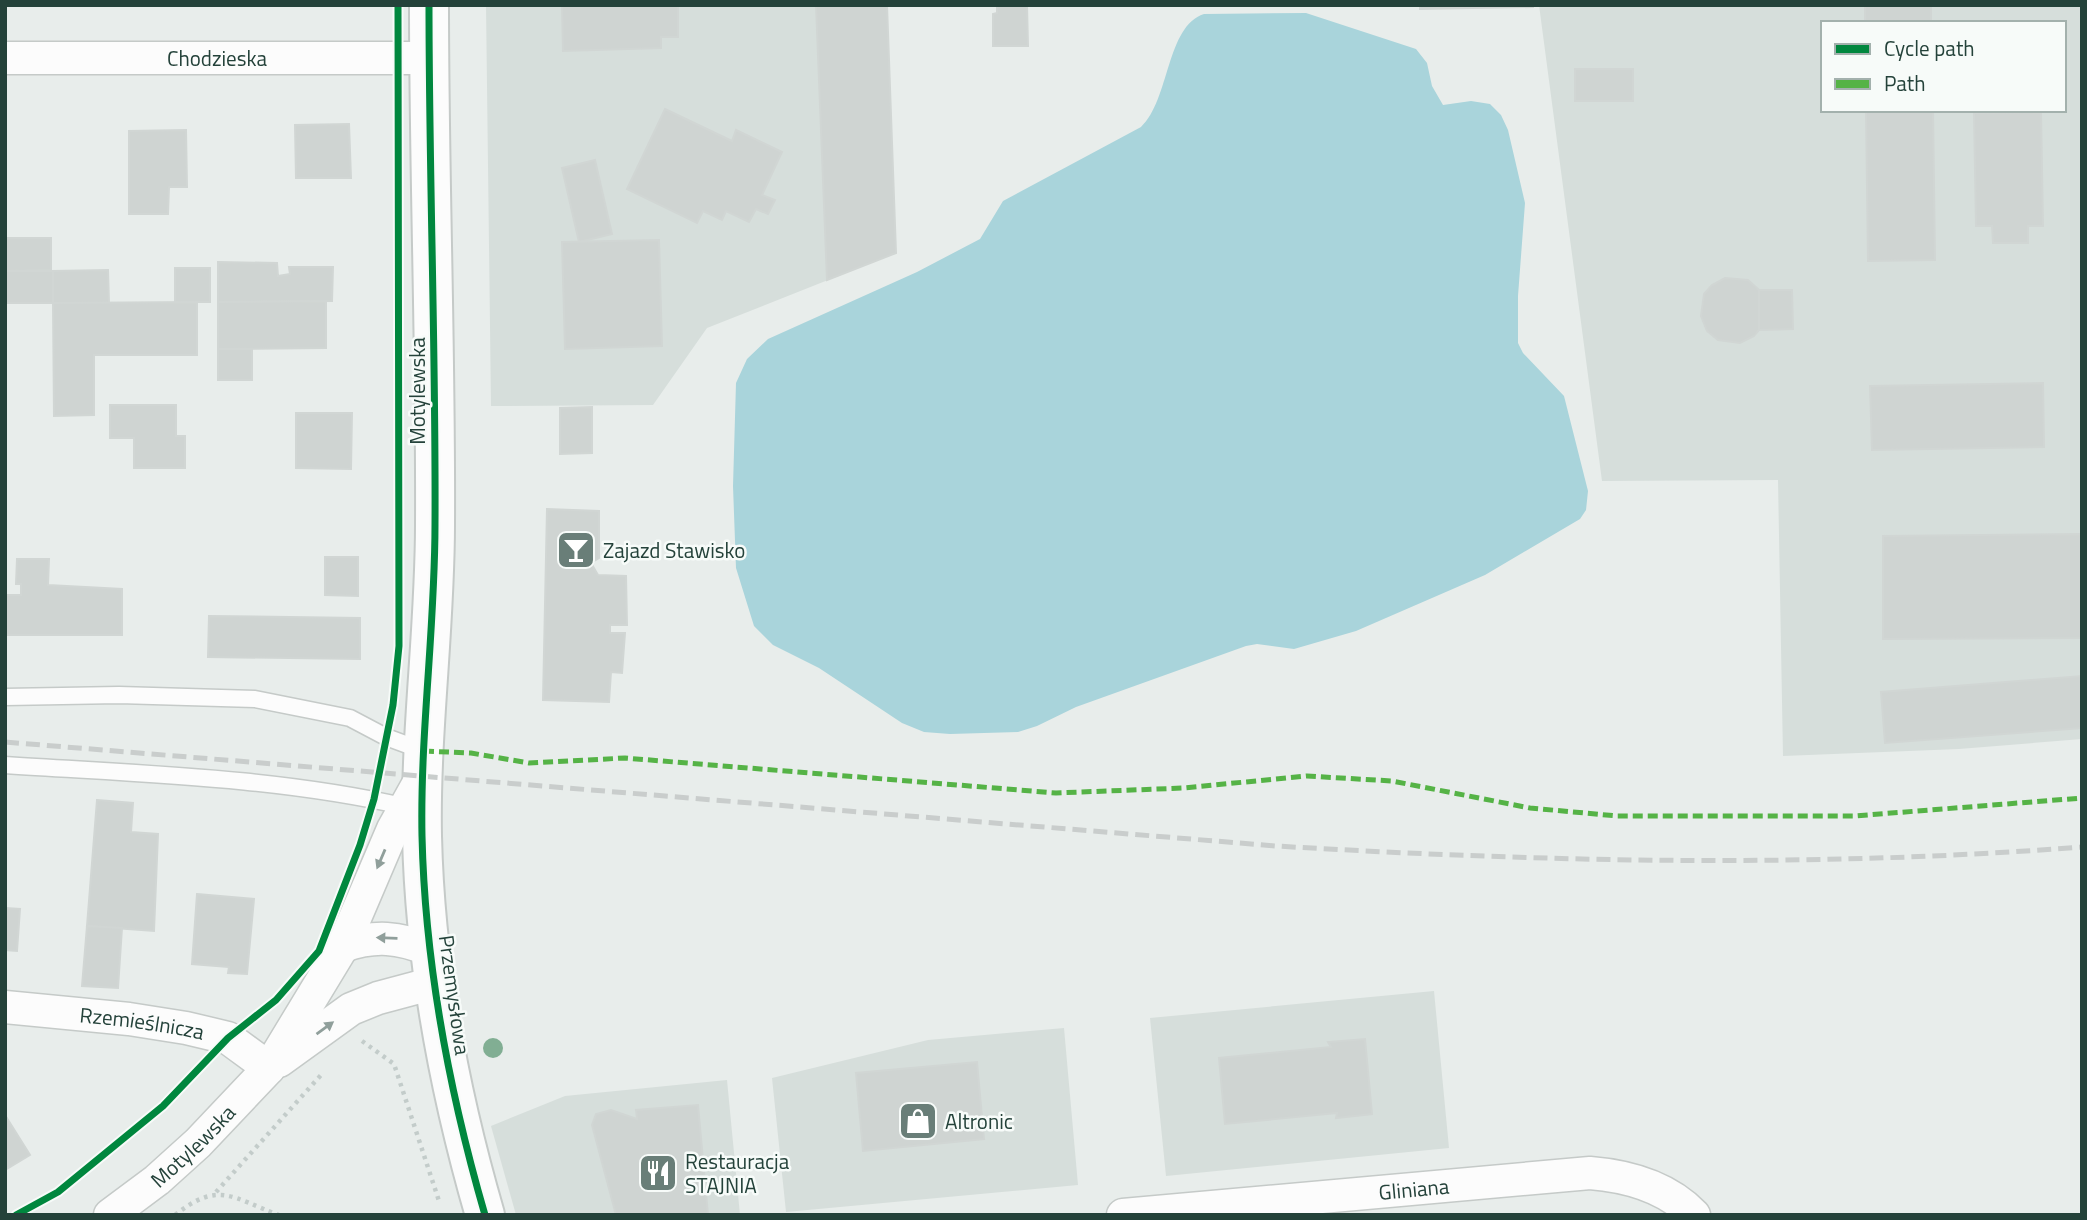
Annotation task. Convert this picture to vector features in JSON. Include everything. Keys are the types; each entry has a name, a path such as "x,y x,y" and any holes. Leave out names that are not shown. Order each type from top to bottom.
{"street":[{"name":"Motylewska","path":"269,1068 343,946 418,778 433,638 435,526 429,5"},
{"name":"Chodzieska","path":"5,58 429,58"},
{"name":"Przemysłowa","path":"418,778 424,893 432,966 454,1104 485,1215"},
{"path":"343,946 361,940 392,938 432,966"},
{"name":"Motylewska","path":"110,1215 157,1180 198,1143 269,1068 351,1009 378,998 432,966"},
{"name":"Rzemieślnicza","path":"5,1007 130,1019 197,1030 228,1038 269,1068"},
{"name":"Gliniana","path":"1123,1215 1590,1173 1622,1175 1642,1182 1686,1207 1694,1215"}],"lane":[{"path":"5,697 119,695 255,699 350,718 386,737 418,778 374,799 246,782 5,765"}],"path":[{"path":"351,1009 360,1040 394,1064 440,1203"},
{"path":"352,1046 360,1040"},
{"path":"175,1215 194,1200 216,1192 327,1068"},
{"path":"216,1192 279,1215"}],"shaded area":[{"path":"486,5 887,5 896,253 707,328 653,405 491,406"},
{"path":"1539,5 2082,5 2082,739 1959,749 1783,756 1778,480 1602,481"},
{"path":"1434,991 1449,1148 1166,1176 1150,1018"},
{"path":"1064,1028 1078,1185 786,1212 772,1078 928,1040"},
{"path":"727,1080 740,1215 516,1215 491,1126 565,1096"}],"water":[{"path":"1306,13 1416,49 1427,63 1432,86 1443,105 1471,101 1490,104 1501,115 1508,130 1525,203 1518,296 1518,343 1523,353 1564,396 1588,491 1586,510 1580,519 1485,575 1356,631 1294,649 1257,644 1246,646 1076,707 1018,732 924,732 902,723 819,668 773,645 754,626 736,568 733,486 736,383 747,359 768,339 917,272 980,239 1003,201 1141,127 1158,100 1182,33 1192,21 1204,14"}],"building":[{"path":"562,5 678,5 678,37 661,37 661,48 563,51"},
{"path":"816,5 887,5 896,253 827,280"},
{"path":"997,5 1027,5 1028,46 993,46 993,14 997,13"},
{"path":"1420,5 1533,5 1533,7 1420,9"},
{"path":"1865,5 1931,5 1931,21 1865,21"},
{"path":"1575,69 1633,69 1633,101 1575,101"},
{"path":"665,109 732,141 736,130 782,152 762,195 775,200 768,214 756,209 749,222 726,211 722,220 703,211 697,223 627,189"},
{"path":"1866,112 1933,112 1935,260 1868,261"},
{"path":"2041,112 2043,226 2028,226 2028,243 1993,243 1992,226 1976,226 1974,113"},
{"path":"349,124 351,178 296,178 295,125"},
{"path":"186,130 187,187 169,187 168,214 129,214 129,131"},
{"path":"595,160 612,234 579,242 562,168"},
{"path":"5,238 51,238 51,270 5,271"},
{"path":"659,240 662,346 565,349 562,242"},
{"path":"218,262 277,263 278,276 290,274 289,267 333,267 332,301 218,302"},
{"path":"175,268 210,268 210,302 175,302"},
{"path":"108,270 109,303 53,303 53,271"},
{"path":"5,271 53,271 53,303 5,303"},
{"path":"1725,278 1748,280 1759,290 1759,330 1754,336 1740,343 1718,340 1707,331 1701,316 1704,294 1712,285"},
{"path":"1759,290 1792,290 1793,329 1759,330"},
{"path":"326,301 326,348 218,349 218,302"},
{"path":"197,302 197,355 94,355 94,415 54,416 53,303"},
{"path":"218,349 252,349 252,380 218,380"},
{"path":"2043,383 2044,447 1872,450 1870,386"},
{"path":"110,405 176,405 176,436 185,436 185,468 134,468 134,438 110,438"},
{"path":"592,407 592,453 560,454 560,408"},
{"path":"296,413 352,413 351,469 296,468"},
{"path":"547,509 599,511 599,558 591,563 598,575 626,576 627,625 610,625 610,633 625,633 622,673 611,672 609,702 543,700"},
{"path":"2082,534 2082,638 1883,639 1883,536"},
{"path":"325,557 358,557 358,596 325,595"},
{"path":"17,559 49,559 48,585 122,589 122,635 5,635 5,595 21,595 21,584 16,584"},
{"path":"209,616 360,618 360,659 208,657"},
{"path":"2082,676 2082,728 1885,743 1881,692"},
{"path":"97,800 133,803 131,832 158,834 154,931 87,926"},
{"path":"197,894 254,899 247,974 228,973 229,967 192,964"},
{"path":"5,908 20,909 17,951 5,950"},
{"path":"87,926 122,928 118,988 82,986"},
{"path":"1365,1039 1372,1114 1336,1118 1337,1113 1225,1124 1219,1058 1331,1047 1328,1042"},
{"path":"977,1062 984,1139 863,1151 856,1073"},
{"path":"698,1105 708,1215 616,1215 592,1125 596,1114 611,1110 637,1119 636,1110"},
{"path":"5,1115 30,1155 5,1170"}],"railway":[{"path":"5,742 1276,846 1478,856 1679,860 1880,858 2082,847"}],"marked path":[{"path":"424,751 471,753 529,763 625,758 1056,793 1183,788 1307,776 1392,781 1530,808 1617,816 1854,816 2082,798"}],"cycle path":[{"path":"16,1215 58,1192 163,1106 228,1038 276,1000 319,951 360,845 374,799 393,705 399,646 398,5"},
{"path":"429,5 435,525 422,797 424,885 441,1028 460,1122 485,1215"}],"place":[{"name":"Zajazd Stawisko","path":"576,550"},
{"name":"Altronic","path":"918,1121"},
{"name":"Restauracja STAJNIA","path":"658,1173"}]}
